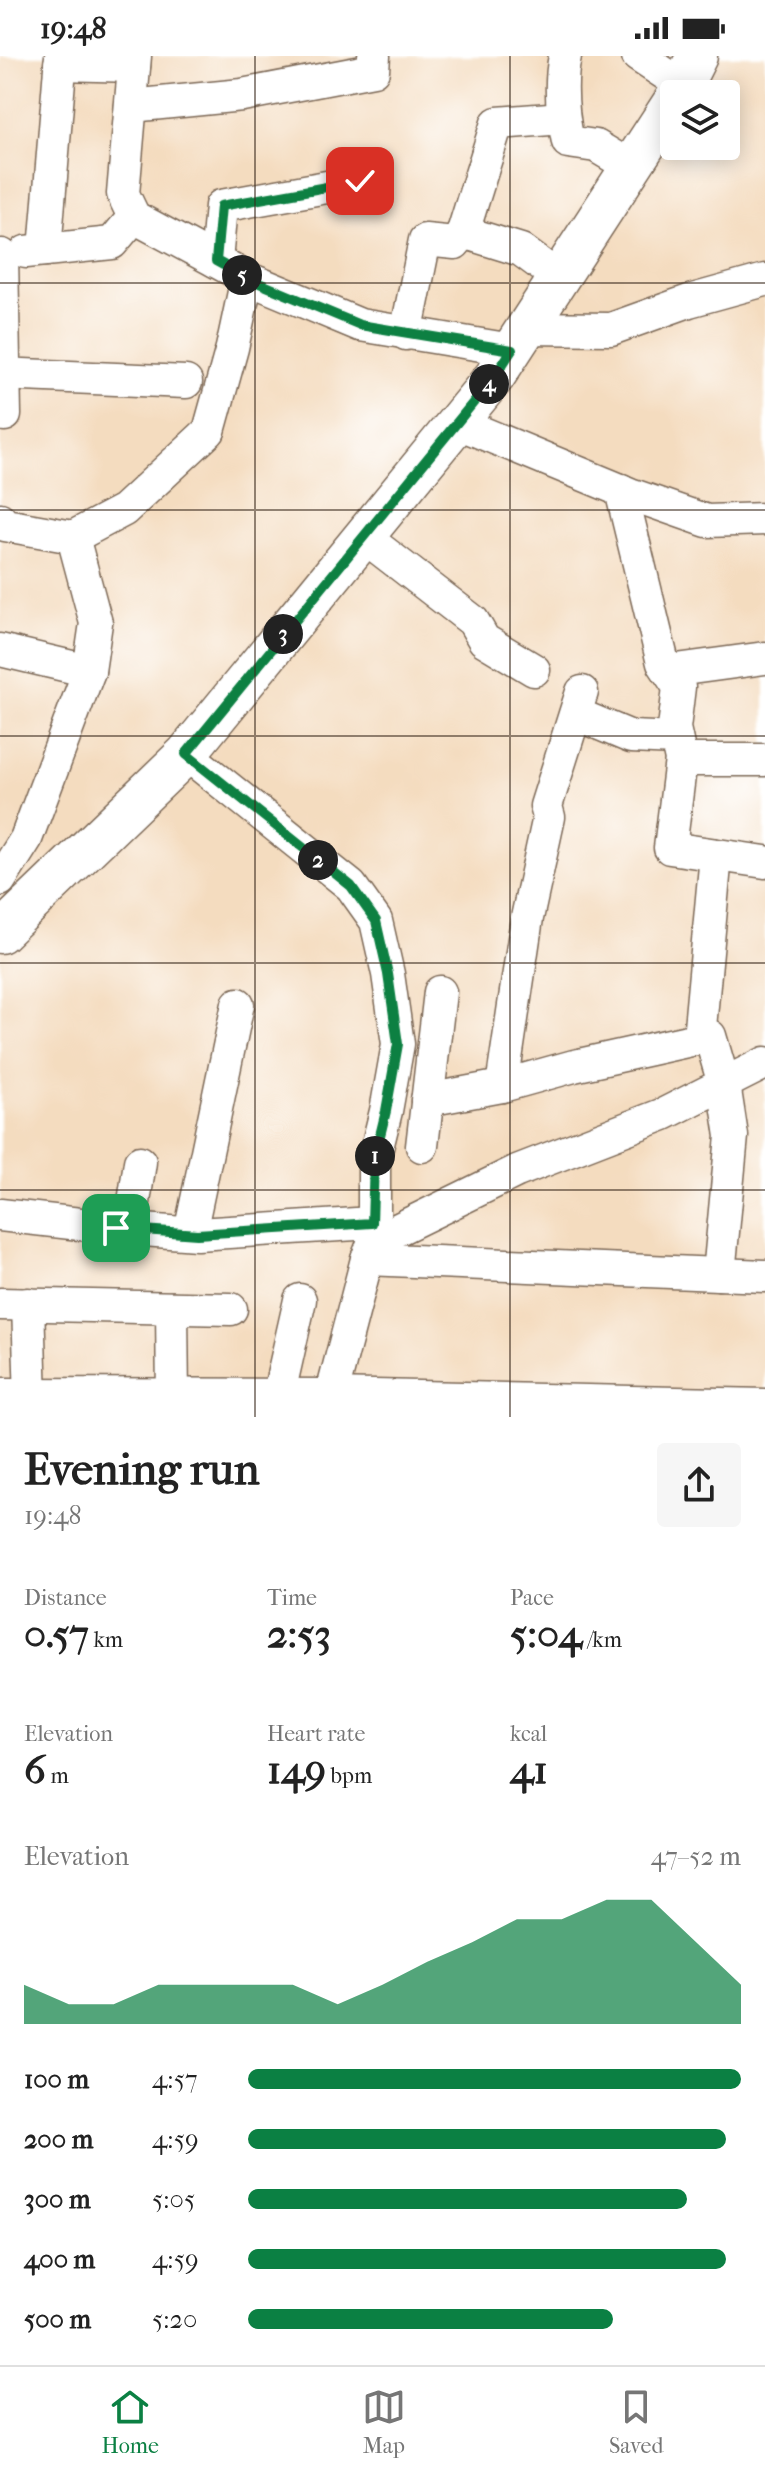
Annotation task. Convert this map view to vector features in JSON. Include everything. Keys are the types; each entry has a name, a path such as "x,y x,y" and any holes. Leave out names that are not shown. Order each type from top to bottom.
{"highway":[{"path":"15,1400 330,1401 738,1413"}],"main road":[{"path":"0,933 186,754 495,376 660,121"}],"street":[{"path":"131,106 242,95 373,70 374,56"},
{"path":"565,56 562,71 563,118 568,142 596,146 631,167"},
{"path":"638,56 677,80"},
{"path":"45,250 61,60 134,61 123,194 134,217 247,278 360,325 406,334 519,339 611,329 689,301 765,280"},
{"path":"406,334 425,240 455,243 463,232 497,123 563,118"},
{"path":"216,261 221,206 360,181"},
{"path":"5,415 1,374 1,255 112,243 134,217"},
{"path":"463,232 521,250 559,278"},
{"path":"0,519 5,525 73,537 124,510 209,431 247,278"},
{"path":"1,374 186,382"},
{"path":"456,422 621,490 707,521 765,519"},
{"path":"621,490 663,663 679,687 674,728 679,750 670,848 765,862"},
{"path":"363,536 473,621 484,640 534,670"},
{"path":"0,880 26,839 89,671 96,623 73,537"},
{"path":"0,650 89,671"},
{"path":"669,671 765,658"},
{"path":"502,1086 527,918 549,817 546,806 579,703 631,737 679,750 765,760"},
{"path":"186,754 351,886 376,921 388,974 398,1044 374,1160 371,1241 330,1401"},
{"path":"699,1038 716,855"},
{"path":"424,1122 440,992"},
{"path":"190,1233 238,1004"},
{"path":"386,1111 424,1122 502,1086 574,1066 710,1036 724,1084 732,1136 719,1274"},
{"path":"371,1241 517,1171 664,1114 765,1063"},
{"path":"130,1229 140,1162"},
{"path":"0,1215 130,1229 371,1241 765,1276"},
{"path":"277,1402 300,1300"},
{"path":"15,1400 14,1304 231,1309"},
{"path":"172,1308 173,1402"}],"route":[{"path":"116,1228 197,1234 372,1223 374,1160 398,1044 388,974 376,921 351,886 186,754 495,376 512,350 360,325 247,278 216,261 221,206 360,181"}]}
